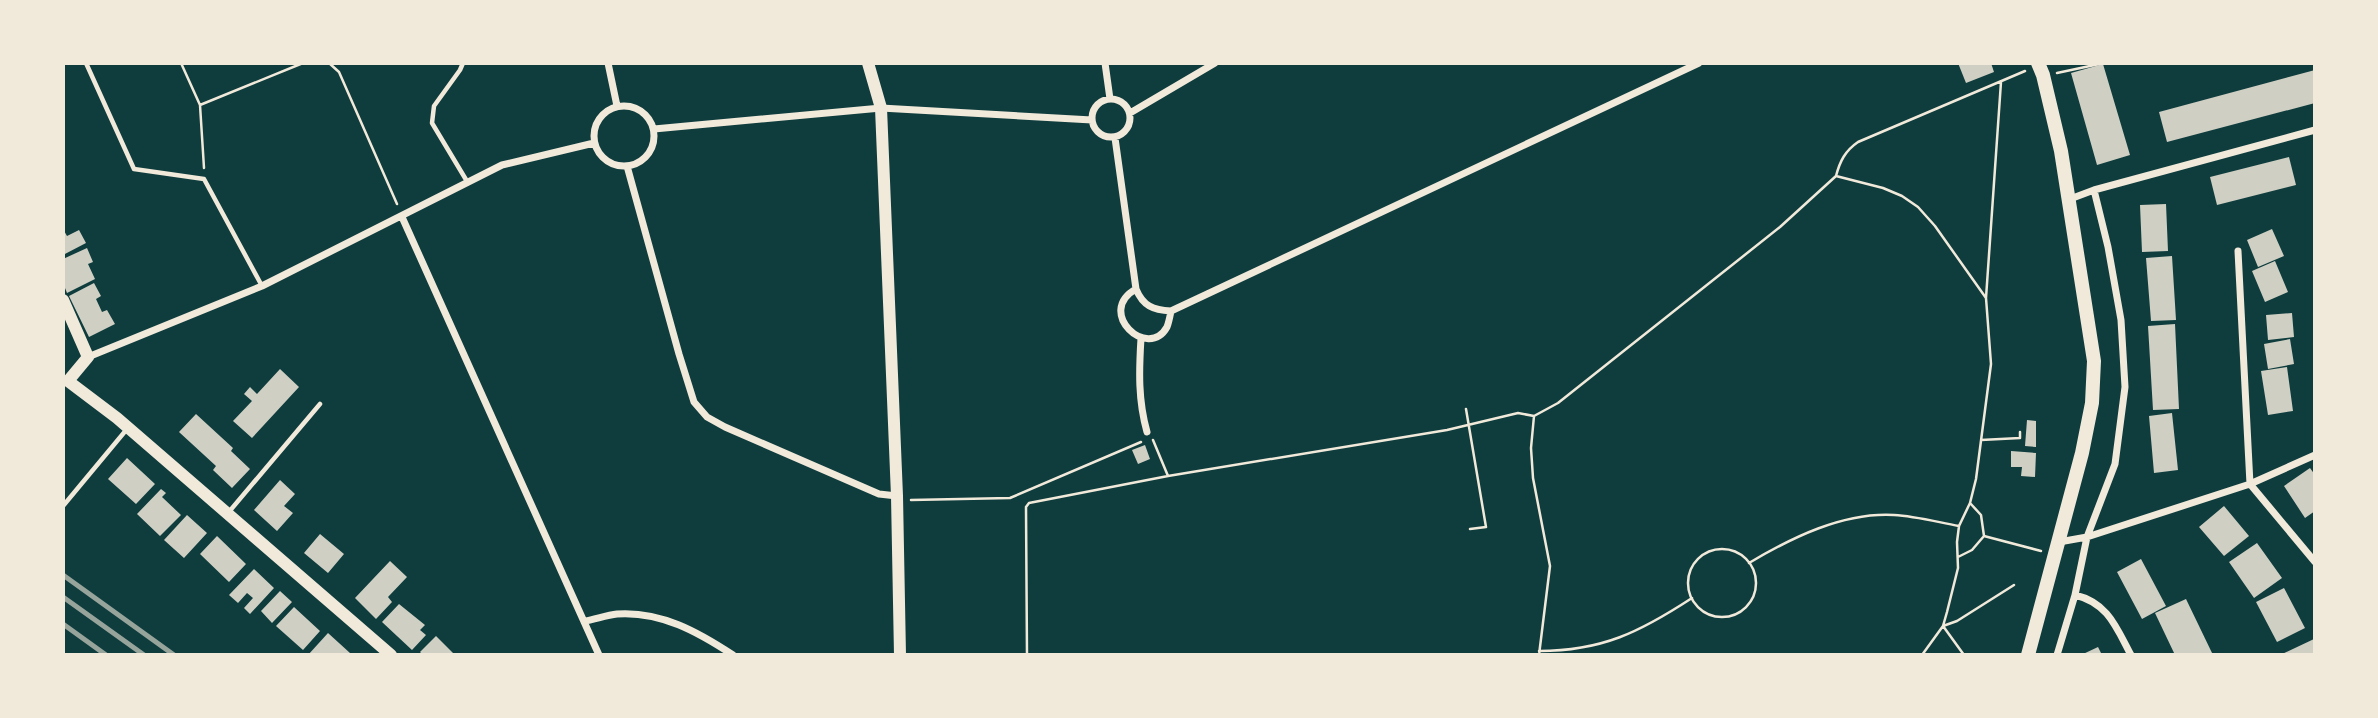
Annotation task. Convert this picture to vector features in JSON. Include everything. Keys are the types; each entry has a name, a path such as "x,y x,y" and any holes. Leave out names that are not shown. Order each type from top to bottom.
{"main road":[{"path":"2028,655 2058,548 2092,403 2094,361 2070,199 2040,68"}],"street":[{"path":"608,63 617,106"},
{"path":"868,63 881,108 897,498 900,655"},
{"path":"1105,63 1110,99"},
{"path":"1130,113 1215,63"},
{"path":"1115,138 1136,289 1140,300 1155,310 1171,311 1699,63"},
{"path":"1110,99 1123,102 1130,113 1131,122 1128,128 1124,134 1115,138 1101,135 1096,131 1092,120 1095,107 1110,99"},
{"path":"617,106 638,109 646,115 654,130 651,150 644,158 627,166 607,161 599,154 594,143 593,132 597,122 603,114 617,106"},
{"path":"654,130 881,108 1092,120"},
{"path":"2070,199 2094,190 2315,130"},
{"path":"391,655 128,427 65,382 88,357 262,286 502,165 594,143"},
{"path":"627,166 694,402 707,417 725,427 879,494 897,498"},
{"path":"2057,655 2075,595 2087,537 2115,464 2124,387 2121,320 2108,247 2094,190"},
{"path":"402,217 599,655"},
{"path":"2238,251 2250,484 2315,562"},
{"path":"1136,289 1127,294 1122,304 1121,316 1128,330 1141,338 1153,337 1166,328 1171,311"},
{"path":"63,300 88,357"},
{"path":"1141,338 1139,392 1141,412 1149,435"},
{"path":"2058,548 2250,484 2315,455"},
{"path":"2075,595 2091,599 2112,618 2131,655"},
{"path":"585,621 617,614 665,618 705,636 733,655"}],"lane":[{"path":"86,63 134,169 204,179 262,286"},
{"path":"463,63 434,106 432,123 468,183"},
{"path":"228,513 320,404"},
{"path":"63,506 128,427"}],"path":[{"path":"181,63 200,105 204,179"},
{"path":"200,105 303,63"},
{"path":"329,63 339,72 402,217"},
{"path":"1027,655 1027,505 1034,501 1470,424 1518,412 1534,416 1559,403 1780,227 1836,176 1847,150 1858,142 2001,81 2040,68 2104,63"},
{"path":"1922,655 1943,626 1958,568 1956,542 1959,526 1970,503 1982,440 1991,364 1986,298 2001,81"},
{"path":"1836,176 1883,188 1918,207 1986,298"},
{"path":"1466,409 1486,527 1470,529"},
{"path":"1534,416 1531,448 1533,478 1550,566 1539,653 1593,647 1616,639 1642,628 1692,598"},
{"path":"1982,440 2020,439 2020,432"},
{"path":"897,498 1010,498 1149,435 1168,476"},
{"path":"1958,557 1972,551 1984,536 1981,515 1970,503"},
{"path":"1749,563 1785,542 1847,520 1872,515 1894,515 1959,526"},
{"path":"1984,536 2058,548"},
{"path":"1720,549 1731,551 1741,555 1749,563 1754,572 1755,592 1744,609 1725,617 1715,616 1697,606 1689,587 1693,566 1709,552 1720,549"},
{"path":"1943,626 1957,621 2014,585"},
{"path":"1943,626 1964,655"}],"building":[{"path":"1958,63 1991,63 1994,72 1966,83"},
{"path":"2103,64 2130,155 2097,165 2071,73"},
{"path":"2315,70 2315,103 2167,142 2159,112"},
{"path":"2289,157 2296,185 2217,205 2210,177"},
{"path":"2166,204 2168,251 2142,252 2140,205"},
{"path":"63,229 67,236 79,230 86,243 63,255"},
{"path":"2272,229 2284,256 2258,267 2247,240"},
{"path":"87,248 93,262 88,264 95,279 67,293 63,283 63,259"},
{"path":"2172,256 2176,320 2151,321 2146,258"},
{"path":"2275,261 2288,292 2265,302 2252,271"},
{"path":"94,283 101,296 96,299 102,312 107,310 115,324 89,337 69,296"},
{"path":"2292,313 2294,337 2268,340 2266,315"},
{"path":"2175,324 2179,409 2153,410 2148,326"},
{"path":"2290,339 2294,364 2268,369 2264,344"},
{"path":"2287,367 2293,411 2268,415 2261,371"},
{"path":"280,369 299,387 252,438 233,421 252,401 244,394 250,387 257,394"},
{"path":"2172,413 2178,470 2154,473 2149,416"},
{"path":"196,414 233,448 231,451 250,469 232,488 213,470 216,466 179,432"},
{"path":"2027,420 2036,421 2036,447 2025,446"},
{"path":"1145,445 1150,459 1138,464 1132,450"},
{"path":"2011,451 2036,453 2035,477 2021,476 2022,467 2011,467"},
{"path":"127,458 155,484 136,504 108,479"},
{"path":"2310,468 2315,475 2315,511 2305,518 2284,486"},
{"path":"280,480 295,494 284,506 293,513 277,531 254,510"},
{"path":"161,489 166,493 162,497 181,515 160,536 137,514"},
{"path":"2224,506 2249,536 2224,556 2199,527"},
{"path":"187,515 207,533 184,558 164,540"},
{"path":"320,534 344,554 328,573 304,553"},
{"path":"217,536 246,564 229,582 200,554"},
{"path":"2257,543 2282,578 2254,598 2229,562"},
{"path":"2141,559 2166,606 2142,619 2117,572"},
{"path":"390,561 407,577 388,597 392,602 376,619 355,598"},
{"path":"254,569 274,588 250,614 244,608 253,598 247,593 238,603 229,595"},
{"path":"2284,588 2305,628 2277,642 2256,602"},
{"path":"280,591 292,602 272,623 261,611"},
{"path":"2186,599 2213,655 2175,655 2155,613"},
{"path":"399,604 425,625 420,630 426,635 412,650 382,622"},
{"path":"294,607 320,631 303,650 276,626"},
{"path":"328,633 350,653 349,655 308,655"},
{"path":"436,636 455,655 423,655 420,652"},
{"path":"2314,639 2315,655 2280,655"},
{"path":"2098,647 2102,655 2081,655"}],"railway":[{"path":"63,575 174,655"},
{"path":"63,597 144,655"},
{"path":"63,624 106,655"}]}
